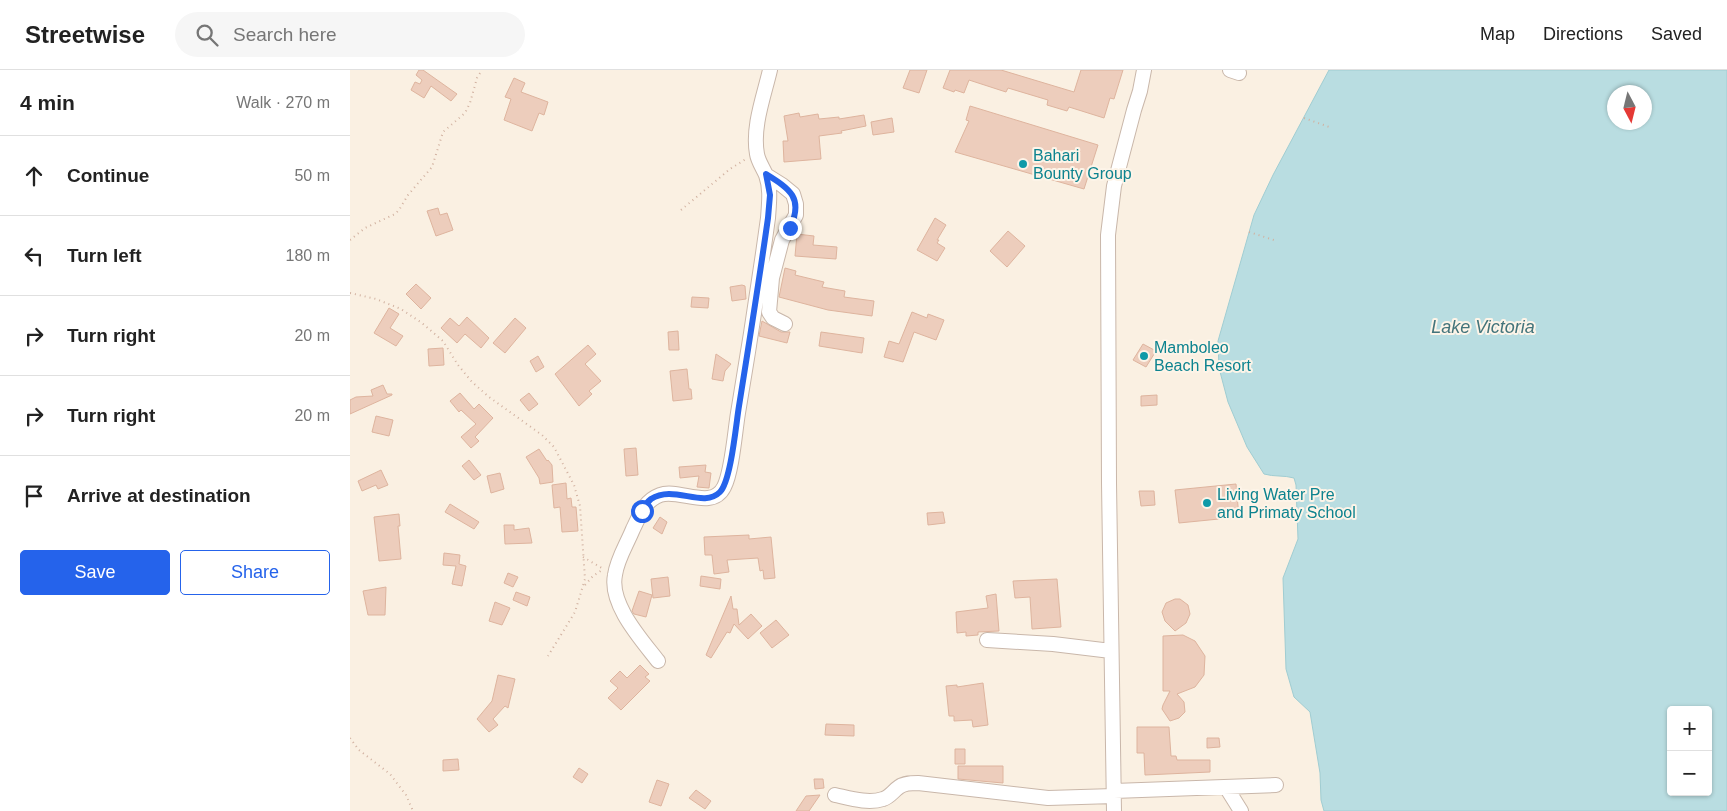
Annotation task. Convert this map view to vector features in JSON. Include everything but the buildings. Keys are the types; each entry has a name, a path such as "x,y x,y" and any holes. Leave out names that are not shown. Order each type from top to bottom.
{"street":[{"path":"658,661 627,619 616,594 615,573 642,511 650,500 662,494 677,493 695,498 710,497 719,493 724,487 732,449 768,218 770,195 766,174 758,155 757,127 770,70"},
{"path":"1114,811 1107,297 1108,235 1114,186 1144,70"},
{"path":"766,174 793,194 796,204 796,215 782,240 776,258 771,286 769,312 773,318 786,324"},
{"path":"987,640 1053,644 1112,651"},
{"path":"834,795 869,801 883,799 899,786 910,783 1048,798 1276,785"},
{"path":"1226,787 1241,811"}],"path":[{"path":"350,240 365,228 400,210 408,195 432,167 443,132 465,113 477,78 482,70"},
{"path":"1304,118 1332,128"},
{"path":"681,210 735,165 758,155"},
{"path":"1249,232 1277,241"},
{"path":"350,293 376,299 401,309 422,323 442,341 472,382 489,397 542,435 554,447 574,485 580,506 585,571 584,586 575,612 548,656"},
{"path":"584,557 604,569 593,576 584,586"},
{"path":"350,738 358,750 390,774 406,795 413,811"}],"water":[{"name":"Lake Victoria","path":"1329,70 1727,70 1727,811 1324,811 1310,712 1294,697 1286,669 1283,578 1298,539 1296,485 1294,478 1264,474 1247,447 1228,402 1219,368 1218,341 1254,215 1273,175"}],"place":[{"name":"Bahari Bounty Group","path":"1023,164"},
{"name":"Mamboleo Beach Resort","path":"1144,356"},
{"name":"Living Water Pre and Primaty School","path":"1207,503"}],"route":[{"path":"642,511 650,500 662,494 677,493 695,498 710,497 719,493 724,487 732,449 768,218 770,195 766,174 793,194 796,204 796,215 790,228"}]}
